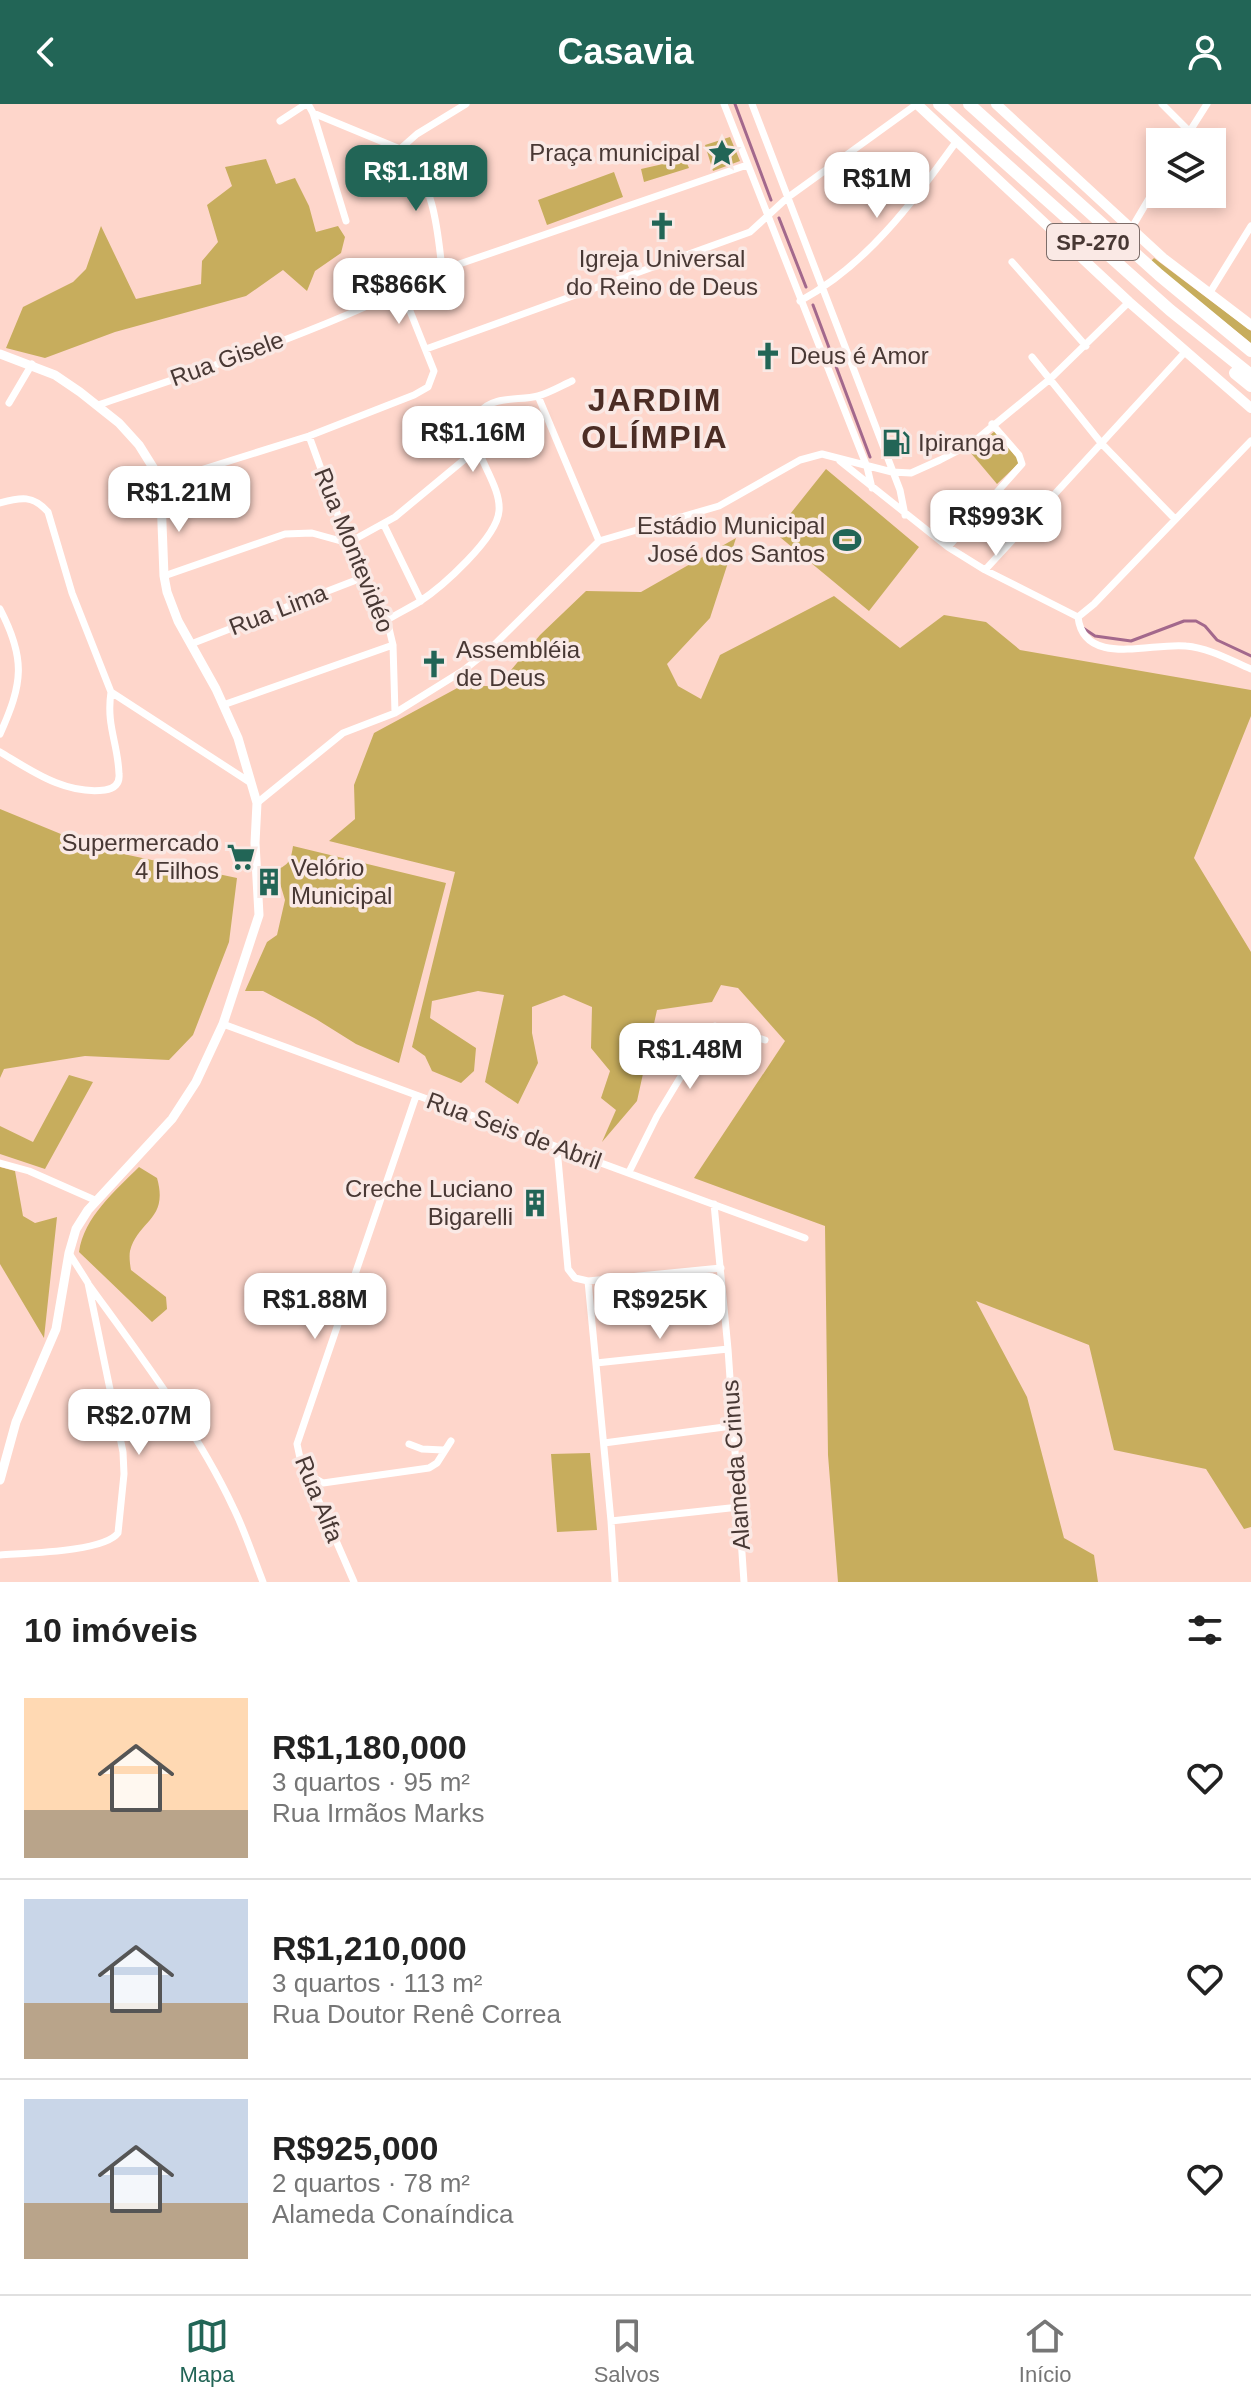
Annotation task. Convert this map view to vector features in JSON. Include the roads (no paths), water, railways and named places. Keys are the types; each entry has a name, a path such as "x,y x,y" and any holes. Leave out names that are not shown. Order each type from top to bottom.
{"highway":[{"name":"SP-270","path":"939,104 1182,320 1251,375"},
{"name":"SP-270","path":"969,104 1159,275 1251,351"},
{"path":"1113,259 1182,327 1251,386"}],"main road":[{"path":"917,104 1129,302 1251,408"},
{"path":"996,104 1131,229 1251,325"}],"street":[{"path":"280,121 307,104 313,113 346,221"},
{"path":"400,149 427,127 466,104"},
{"path":"724,104 867,467 872,488"},
{"path":"752,104 900,490 905,515"},
{"path":"426,349 750,232 787,198 917,104"},
{"path":"1162,104 1186,128"},
{"path":"1191,128 1207,104"},
{"path":"313,113 400,149 420,170 439,243 442,270"},
{"path":"800,301 823,288 832,277 883,237 956,142"},
{"name":"Rua Gisele","path":"98,405 206,369 402,291 442,270 747,165"},
{"path":"1131,229 1146,204"},
{"path":"1209,294 1251,226"},
{"path":"1012,262 1086,346"},
{"path":"159,483 309,436 428,387 434,371 402,291"},
{"path":"257,803 343,733 395,713 455,676 490,649 599,541 719,506 800,460 822,454 892,472 917,472 971,444 1050,379 1129,302"},
{"path":"985,570 1186,351"},
{"path":"0,354 55,375 98,405 139,445 154,469 159,483 164,576 172,607 223,705 253,784 257,803 255,843 259,915 223,1024 202,1070 172,1119 81,1219 69,1253 56,1329 16,1422 0,1480"},
{"path":"1032,357 1102,444 1174,518"},
{"path":"9,403 32,364"},
{"path":"387,620 421,601 485,541 496,523 498,498 494,482 477,449 474,428 481,411 499,401 538,396 572,381"},
{"path":"538,396 599,541"},
{"path":"948,547 1022,464 1019,455 992,424"},
{"name":"Rua Montevidéo","path":"309,436 348,543 387,620 393,645 395,713"},
{"path":"1078,617 1251,441"},
{"path":"164,576 285,534 312,533 348,543 384,525 477,449"},
{"path":"836,458 948,547 985,570 1078,617"},
{"path":"0,503 27,497 41,504 48,512 72,593 111,692 109,725 119,773 117,784 111,789 91,791 63,786 0,752"},
{"path":"384,525 421,601"},
{"name":"Rua Lima","path":"191,644 364,577"},
{"path":"0,609 15,637 19,655 17,694 0,734"},
{"path":"1078,617 1079,628 1100,647 1191,646 1251,669"},
{"path":"223,705 393,645"},
{"path":"111,692 253,784"},
{"name":"Rua Seis de Abril","path":"223,1024 805,1238"},
{"path":"629,1172 657,1116 709,1030 715,1026 765,1040"},
{"name":"Rua Alfa","path":"354,1582 297,1444 416,1096"},
{"path":"557,1148 568,1269 575,1278 588,1281 721,1268"},
{"path":"0,1163 29,1171 97,1201"},
{"name":"Alameda Crinus","path":"714,1204 728,1349 744,1582"},
{"path":"69,1253 157,1380 220,1483 243,1529 263,1582"},
{"path":"588,1281 615,1582"},
{"path":"0,1555 97,1546 114,1539 118,1533 123,1452 88,1283"},
{"path":"596,1363 728,1349"},
{"path":"604,1443 732,1426"},
{"path":"307,1474 323,1483 416,1470 437,1463 451,1441"},
{"path":"409,1444 422,1449 443,1450"},
{"path":"611,1521 739,1507"}],"waterway":[{"path":"735,104 771,200"},
{"path":"779,218 806,287"},
{"path":"813,305 870,457"},
{"path":"1083,628 1095,636 1131,641 1184,621 1196,621 1217,640 1251,656"}],"place":[{"name":"Praça municipal","path":"722,153"},
{"name":"Igreja Universal do Reino de Deus","path":"662,226"},
{"name":"Deus é Amor","path":"768,356"},
{"name":"Ipiranga","path":"896,443"},
{"name":"Estádio Municipal José dos Santos","path":"847,540"},
{"name":"Assembléia de Deus","path":"434,664"},
{"name":"Supermercado 4 Filhos","path":"241,857"},
{"name":"Velório Municipal","path":"269,882"},
{"name":"Creche Luciano Bigarelli","path":"535,1203"}],"district":[{"name":"JARDIM OLÍMPIA","path":"655,418"}]}
